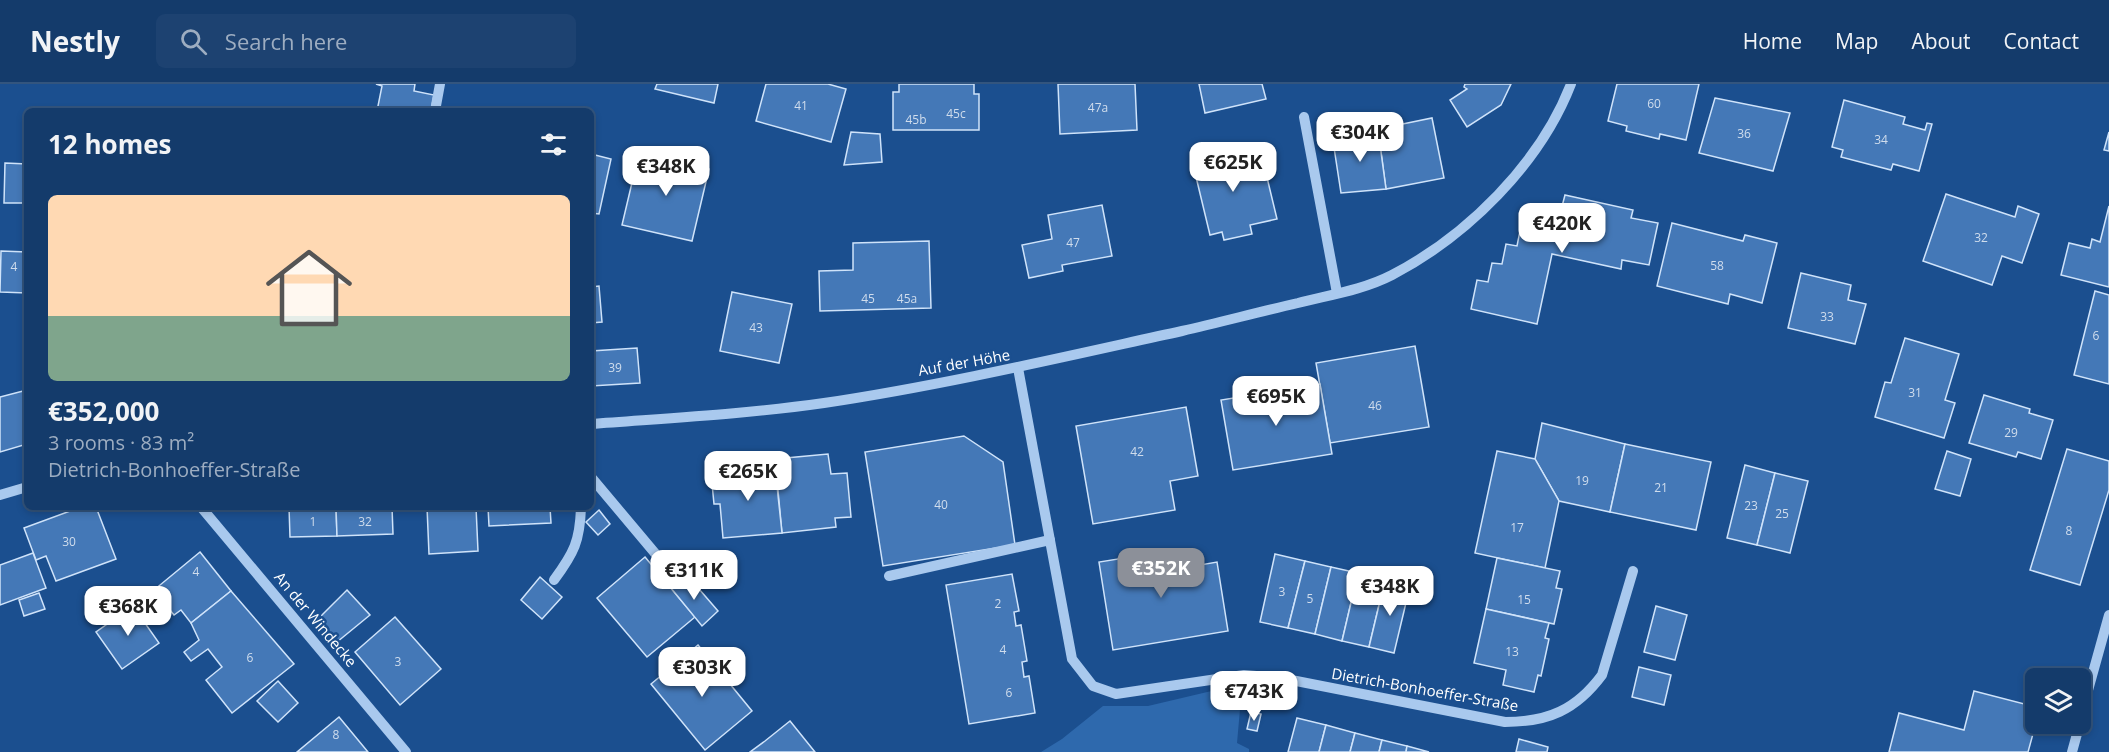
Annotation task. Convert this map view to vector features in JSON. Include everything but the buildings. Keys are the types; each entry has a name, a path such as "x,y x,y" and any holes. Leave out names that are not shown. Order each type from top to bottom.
{"street":[{"path":"436,108 440,84"},
{"name":"Auf der Höhe","path":"594,424 773,410 1018,368 1337,294 1390,276 1425,256 1490,203 1524,165 1542,139 1571,84"},
{"path":"1304,117 1337,294"},
{"name":"Dietrich-Bonhoeffer-Straße","path":"1018,368 1072,659 1094,686 1116,694 1244,675 1281,678 1505,722 1526,722 1549,718 1579,700 1602,675 1633,571"},
{"path":"594,481 675,577"},
{"path":"0,495 24,488"},
{"name":"An der Windecke","path":"204,510 406,752"},
{"path":"554,580 572,555 580,530 580,510"},
{"path":"890,576 1050,540"},
{"path":"2091,681 2109,615"},
{"path":"2072,752 2077,734"}],"shaded area":[{"path":"1242,687 1237,743 1249,749 1249,752 1041,752 1062,739 1103,706 1148,706 1220,689"}]}
